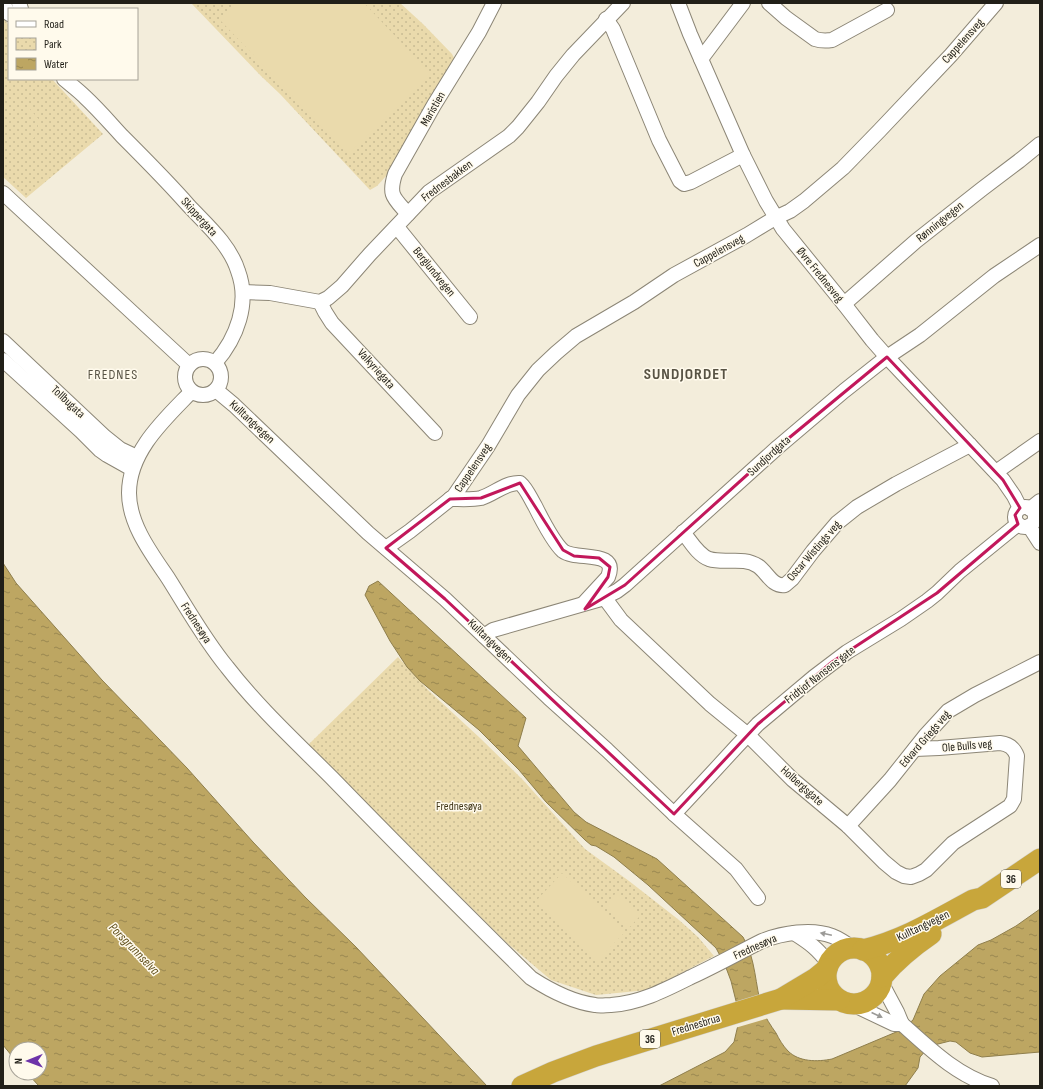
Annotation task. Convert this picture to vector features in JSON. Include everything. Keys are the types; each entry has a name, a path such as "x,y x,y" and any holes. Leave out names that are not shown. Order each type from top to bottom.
{"highway":[{"name":"Kulltangvegen","path":"881,980 893,963 912,947 976,905 982,898 1040,859"},
{"name":"Kulltangvegen","path":"858,949 880,946 907,935 972,900 982,898"},
{"name":"36","path":"781,999 816,978 828,967 833,958 839,953 846,950 858,949"},
{"path":"858,949 871,954 877,960 881,968 881,980"},
{"path":"828,967 826,978 828,987 833,994 846,1002"},
{"name":"36","path":"781,999 860,1004 868,1001 874,996 878,990 881,980"},
{"name":"Frednesbrua","path":"522,1086 553,1072 596,1056 781,999"}],"street":[{"name":"Maristien","path":"408,214 393,197 392,185 395,174 434,105 479,32 494,3"},
{"name":"Frednesbakken","path":"320,302 328,298 342,286 429,192 509,136 538,102 573,55 623,3"},
{"name":"Øvre Frednesveg","path":"678,3 743,155 775,218 887,357 1010,488 1030,506"},
{"path":"701,59 743,3"},
{"path":"769,3 786,18 815,39 826,41 832,40 888,10"},
{"name":"Cappelensveg","path":"386,548 410,532 454,496 488,446 510,407 527,383 538,370 567,342 674,276 775,218 790,211 804,201 843,168 951,55 996,3"},
{"path":"606,19 613,29 659,140 680,180 684,184 691,182 743,155"},
{"name":"Skippergata","path":"65,80 84,97 176,191 224,245 231,256 238,271 243,292 243,303 241,315 232,337 224,352 215,363"},
{"name":"Skippergata","path":"74,80 84,97"},
{"name":"Rønningvegen","path":"844,304 928,232 1040,144"},
{"path":"3,193 189,365"},
{"name":"Berglundvegen","path":"396,227 470,316"},
{"name":"Sundjordgata","path":"484,636 494,630 584,604 617,591 778,447 844,392 887,357 920,335 994,276 1040,245"},
{"path":"243,292 270,293 320,302"},
{"name":"Valkyriegata","path":"320,302 332,322 435,433"},
{"name":"Tollbugata","path":"3,341 106,438 135,463"},
{"path":"199,359 210,360 215,363 219,368 222,379 216,390 204,396 191,392 185,382 186,370 189,365 199,359"},
{"path":"3,360 75,425 100,450 107,455 135,463"},
{"name":"Kulltangvegen","path":"216,390 234,405 368,533 446,599 549,698 607,750 674,814 736,869 758,898"},
{"name":"Frednesøya","path":"191,392 144,445 135,463 129,492 130,502 138,529 150,551 205,638 238,681 390,838 531,978 558,994 578,1001 596,1005 620,1004 641,1000 659,993 773,937 794,933 824,933 858,949"},
{"path":"996,472 1040,441"},
{"name":"Oscar Wistings veg","path":"684,532 697,550 709,558 749,562 757,565 774,583 778,585 785,585 792,579 837,523 852,511 879,493 970,445"},
{"name":"Cappelensveg","path":"450,499 481,498 514,482 520,483 562,550 574,556 599,558 608,562 610,567 608,577 584,604"},
{"path":"1030,506 1035,518 1033,522 1023,525 1040,543"},
{"name":"Fridtjof Nansens gate","path":"674,814 758,724 832,662 902,619 927,601 960,571 1023,525"},
{"name":"Holbergsgate","path":"604,597 621,620 710,704 748,735 793,780 848,826 884,862 896,872 904,876 911,877 926,870 944,851 962,836 1010,806 1014,800"},
{"name":"Edvard Griegs veg","path":"848,826 890,780 948,711 975,695 1040,662"},
{"name":"Ole Bulls veg","path":"915,749 1000,743 1006,744 1015,750 1017,756 1014,800"},
{"path":"794,933 813,945 822,954 828,967"},
{"path":"881,980 902,1024 939,1057 964,1073 992,1086"},
{"path":"846,1002 894,1024 902,1024"}],"highlighted area":[{"path":"887,357 1003,480 1020,508 1015,515 1018,524 937,593 832,662 758,724 674,814 445,599 386,548 450,499 481,498 520,483 563,550 574,556 599,558 610,567 608,577 585,609 625,585 778,447"}],"green space":[{"path":"191,3 400,3 452,54 454,58 453,63 387,175 377,186 370,190 280,94"},
{"path":"235,3 364,3 431,74 348,154 219,19"},
{"path":"3,17 8,24 8,80 53,80 103,134 26,198 3,177"},
{"path":"28,107 41,122 40,132 38,130 38,124 26,112 22,115 21,114"},
{"path":"18,117 20,118 15,122 21,128 21,131 22,130 29,137 34,134 36,136 30,141 12,122"},
{"name":"Frednesøya","path":"398,657 429,691 523,780 585,849 679,920 698,937 714,956 648,990 596,995 551,980 506,942 308,745"},
{"path":"562,873 625,932 598,960 536,901"},
{"path":"616,893 640,916 628,929 604,906"}],"water":[{"name":"Porsgrunnselva","path":"3,563 16,583 102,680 187,768 253,842 305,897 356,947 487,1086 39,1086 34,1081 48,1081 48,1041 8,1041 8,1051 3,1045"},
{"path":"378,581 526,718 518,746 574,812 586,822 657,859 743,937 755,972 763,1012 783,1045 792,1055 808,1060 820,1061 832,1059 901,1030 913,1020 924,994 940,976 978,945 991,940 1016,926 1040,909 1040,1052 982,1057 970,1053 956,1042 950,1041 934,1045 927,1049 920,1057 918,1068 905,1086 659,1086 725,1052 734,1042 738,1025 738,1009 731,981 716,948 648,885 614,857 596,846 591,845 585,840 546,802 519,770 479,730 420,681 407,667 390,641 365,595 369,586"}],"pier":[{"path":"736,1009 764,1009 769,1018 735,1028"}],"district":[{"name":"FREDNES","path":"113,374"},
{"name":"SUNDJORDET","path":"686,374"}]}
